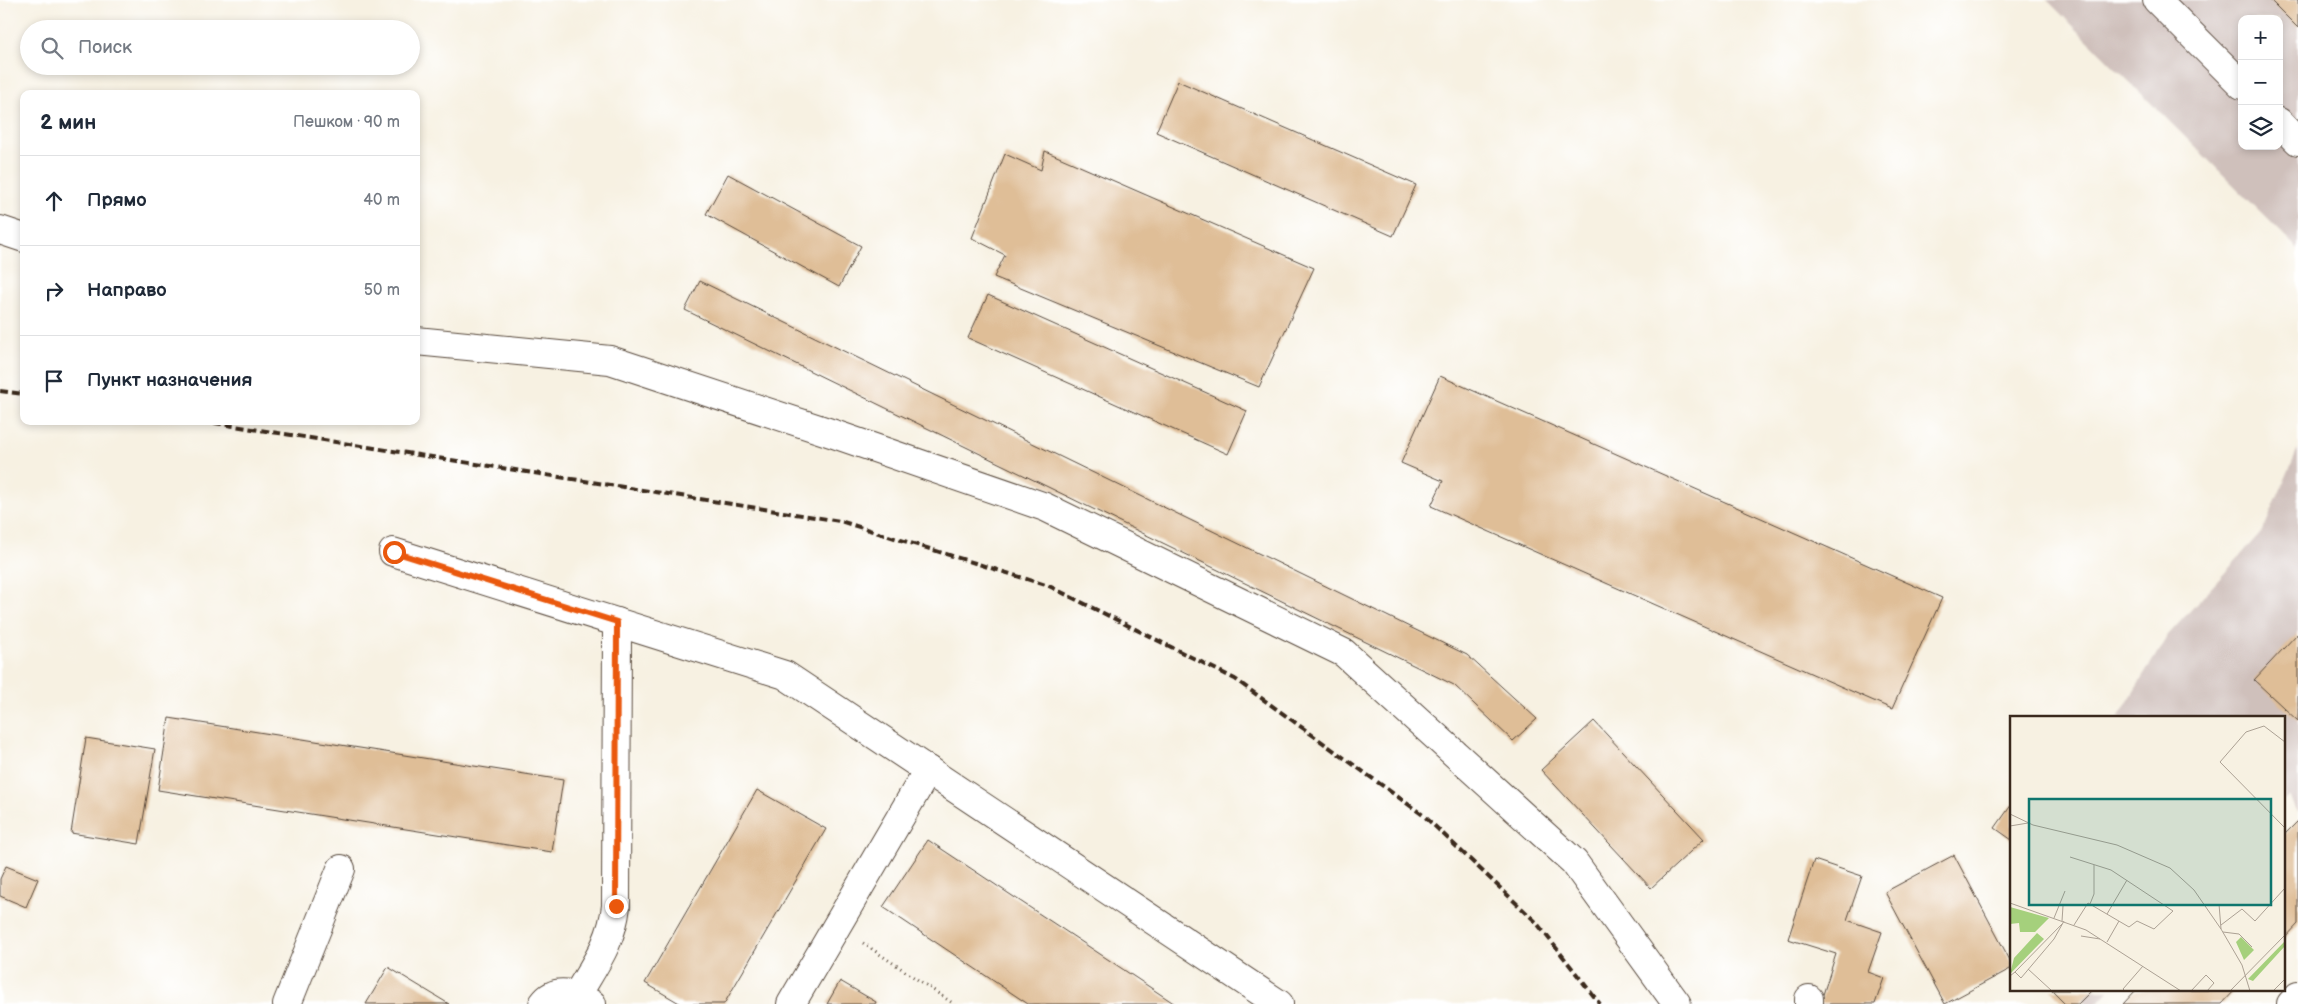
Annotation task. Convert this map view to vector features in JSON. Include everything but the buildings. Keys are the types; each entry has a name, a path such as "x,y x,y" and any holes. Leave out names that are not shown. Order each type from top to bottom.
{"lane":[{"path":"2157,0 2238,80"},
{"path":"2283,126 2298,141"},
{"path":"0,230 20,237"},
{"path":"420,342 610,360 834,434 1045,507 1344,653 1574,862 1677,1004"},
{"path":"394,552 785,675 1279,1004"},
{"path":"543,1004 552,995 562,992 585,1000 614,928 617,622"},
{"path":"792,1004 928,770"},
{"path":"287,1004 341,869"},
{"path":"2291,1004 2298,996"}],"path":[{"path":"837,926 954,1004"}],"shaded area":[{"path":"2047,0 2298,0 2298,249"},
{"path":"2298,449 2298,814 2289,796 2286,799 2286,716 2119,716 2168,635 2263,531"},
{"path":"2079,992 2108,992 2097,1004 2087,1004"}],"railway":[{"path":"0,391 20,394"},
{"path":"228,425 840,521 1049,586 1235,679 1423,815 1536,922 1600,1004"}],"route":[{"path":"394,552 617,622 616,906"}]}
